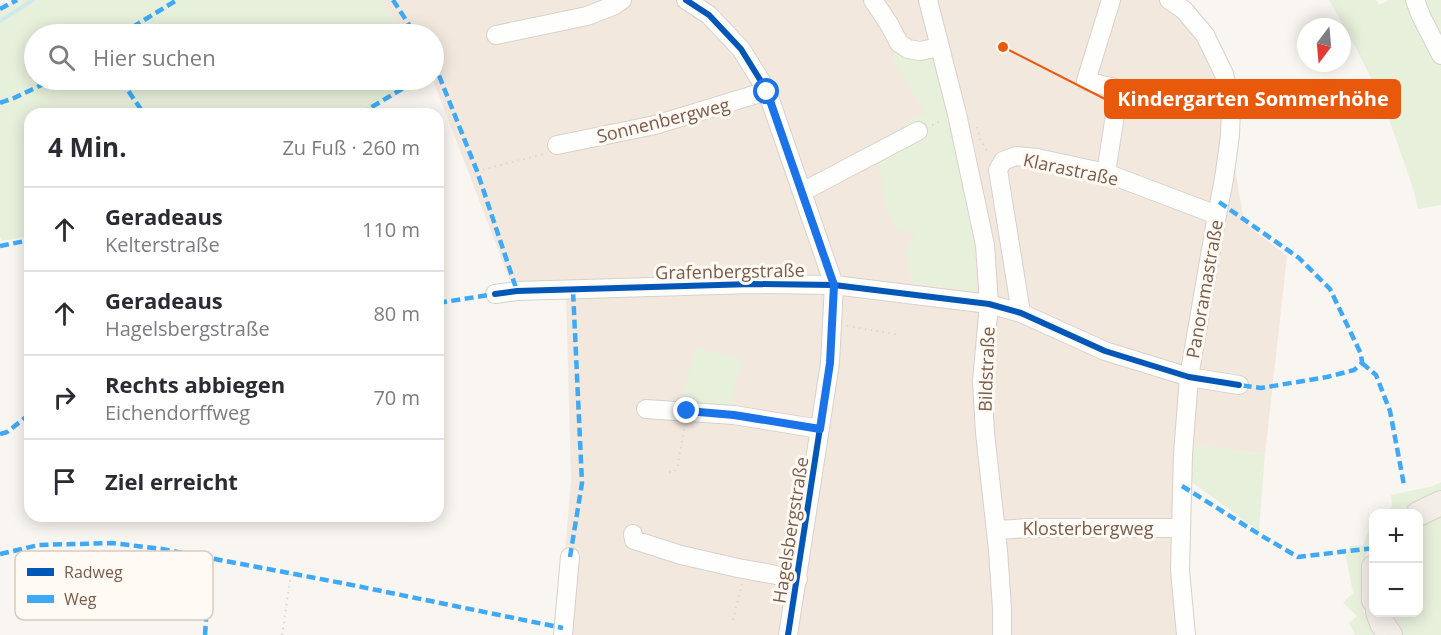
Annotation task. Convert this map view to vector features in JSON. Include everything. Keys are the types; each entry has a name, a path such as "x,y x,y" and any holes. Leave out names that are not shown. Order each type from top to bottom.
{"main road":[{"path":"1423,512 1441,502"},
{"path":"1380,617 1390,635"}],"street":[{"path":"496,35 587,16 622,0"},
{"path":"686,0 709,15 741,49 767,92 834,285"},
{"path":"873,0 899,43 908,50 920,51 939,47"},
{"name":"Bildstraße","path":"928,0 957,114 985,245 989,304 982,381 985,433 996,530 1002,635"},
{"path":"1106,173 1119,89 1086,81 1111,0"},
{"name":"Panoramastraße","path":"1169,0 1184,10 1205,35 1224,74 1231,106 1230,136 1224,179 1189,377 1183,454 1180,570 1186,635"},
{"path":"1415,0 1441,55"},
{"name":"Sonnenbergweg","path":"558,145 655,125 767,92"},
{"path":"802,192 918,131"},
{"name":"Klarastraße","path":"1021,314 998,170 1003,161 1017,156 1037,158 1106,173 1216,215"},
{"name":"Grafenbergstraße","path":"495,294 517,291 752,284 834,285 989,304 1021,314 1106,351 1189,377 1239,385"},
{"name":"Hagelsbergstraße","path":"788,635 830,363 834,285"},
{"path":"646,409 734,415 820,429"},
{"name":"Klosterbergweg","path":"996,530 1181,528"},
{"path":"633,534 634,540 681,555 798,579"},
{"path":"563,635 570,557"}],"path":[{"path":"918,131 957,114"},
{"path":"977,127 980,139 998,170"},
{"path":"477,171 553,152 558,145"},
{"path":"832,323 900,335"},
{"path":"669,472 674,472 677,468 687,411"},
{"path":"733,620 746,570"},
{"path":"282,635 291,574"}],"shaded area":[{"path":"382,0 1182,0 1212,35 1244,223 1287,256 1265,454 1190,444 1183,543 1193,635 558,635 571,480 566,293 517,299 437,90 444,90 444,24 398,24"}],"green space":[{"path":"17,0 382,0 398,24 24,24 24,90 405,90 372,108 24,108 24,237 2,241 0,236 0,9"},
{"path":"1329,0 1376,0 1379,5 1389,0 1441,0 1441,205 1418,209 1383,102 1351,39 1351,18 1339,18"},
{"path":"894,52 912,60 929,60 939,70 980,249 976,271 976,292 912,283 905,251 916,234 897,230 888,213 877,161 911,140 902,124 926,113 892,58"},
{"path":"696,347 742,360 729,410 679,406"},
{"path":"1190,444 1265,454 1259,531 1189,480"},
{"path":"1441,482 1441,492 1404,509 1390,509 1392,507 1391,495 1433,486"},
{"path":"1441,517 1441,635 1403,635 1393,617 1423,617 1423,525"},
{"path":"1369,529 1369,549 1362,573 1361,590 1364,613 1376,635 1355,635 1349,623 1357,616 1343,603 1353,593 1346,557 1350,546 1363,545"}],"waterway":[{"path":"0,21 33,0"}],"marked path":[{"path":"0,9 17,0"},
{"path":"137,24 177,0"},
{"path":"393,0 409,24"},
{"path":"444,88 477,171 517,291"},
{"path":"0,103 31,90"},
{"path":"128,90 140,108"},
{"path":"370,108 400,90"},
{"path":"1219,202 1299,258 1330,289 1361,354 1362,363 1354,370 1327,377 1261,388 1239,385"},
{"path":"0,246 24,241"},
{"path":"570,557 582,483 573,290"},
{"path":"444,302 495,294"},
{"path":"1362,363 1376,375 1390,411 1404,485"},
{"path":"0,434 7,432 24,419"},
{"path":"1182,486 1298,557 1369,549"},
{"path":"0,554 39,545 112,543 173,551"},
{"path":"213,559 563,628"},
{"path":"205,635 206,620"}],"cycle path":[{"path":"686,0 709,15 741,49 767,91 834,285 830,363 788,635"},
{"path":"495,294 517,291 752,284 834,285 989,304 1021,313 1105,351 1189,377 1239,385"}],"place":[{"name":"Kindergarten Sommerhöhe","path":"1003,47"}],"route":[{"path":"687,411 734,415 820,429 830,363 834,285 767,92"}]}
